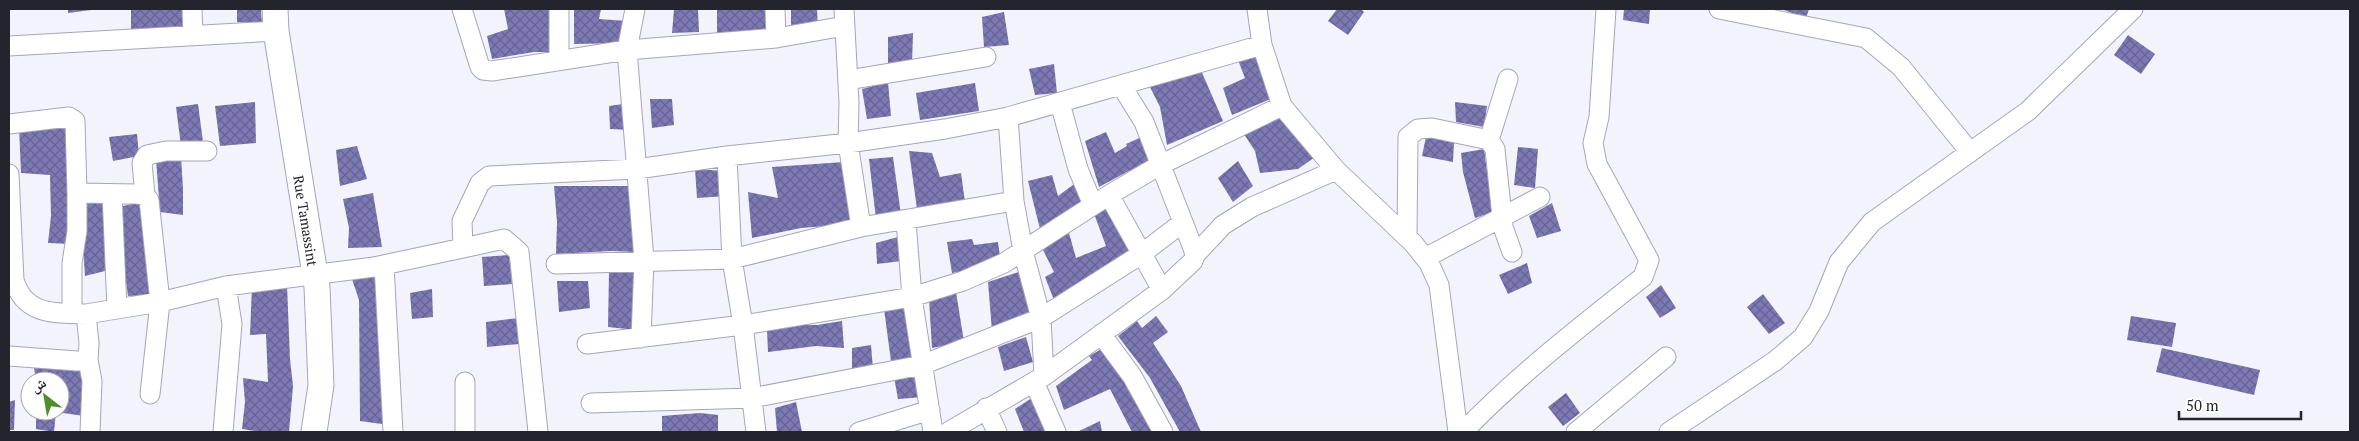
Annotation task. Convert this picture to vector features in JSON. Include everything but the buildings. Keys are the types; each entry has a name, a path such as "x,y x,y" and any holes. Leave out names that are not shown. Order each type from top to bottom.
{"main road":[{"name":"Rue Tamassint","path":"276,20 314,274 320,385 314,432"}],"street":[{"path":"192,9 193,36"},
{"path":"462,9 480,67 483,70 492,71 559,59 627,50 776,38 844,17 848,80 848,143 861,227"},
{"path":"559,59 560,9"},
{"path":"635,9 627,50 644,260 642,338"},
{"path":"775,9 776,38"},
{"path":"1257,9 1262,45 1282,106 1336,170 1407,236 1425,258 1439,285 1458,432"},
{"path":"1463,432 1553,349 1643,277 1648,267 1649,260 1597,164 1593,143 1599,117 1606,9"},
{"path":"1719,9 1866,38 1901,67 1970,152"},
{"path":"1669,432 1775,361 1803,337 1819,311 1839,262 1872,222 2028,111 2133,9"},
{"path":"9,46 193,36 276,20"},
{"path":"463,248 462,220 480,183 489,176 637,169 727,156 848,143 1008,117 1262,45"},
{"path":"848,80 986,57"},
{"path":"1489,140 1508,79"},
{"path":"1122,85 1144,122 1195,255"},
{"path":"1060,103 1078,169 1093,205"},
{"path":"587,344 743,326 912,297 988,272 1160,165 1282,106"},
{"path":"9,124 69,117 75,121 77,231 72,263 79,314 89,343 88,360 92,381 90,432"},
{"path":"1008,117 1014,201 1023,251 1041,318 1039,379 1056,432"},
{"path":"1407,236 1408,137 1418,129 1432,128 1489,140 1495,149 1501,218 1512,252"},
{"path":"150,394 160,302 149,200 145,195 142,163 147,155 166,151 207,151"},
{"path":"727,156 732,259 743,326 756,432"},
{"path":"948,432 986,408 1039,379 1162,290 1193,262 1195,255 1230,220 1252,207 1336,170"},
{"path":"9,174 14,280 18,293 26,301 38,309 50,313 79,314 117,309 160,302 226,286 384,265 504,240 512,244 519,252 538,432"},
{"path":"77,193 145,195"},
{"path":"112,194 117,309"},
{"path":"1109,195 1140,255 1162,290"},
{"path":"1425,258 1540,197"},
{"path":"556,264 732,259 861,227 906,221 1014,201"},
{"path":"906,221 912,297 933,432"},
{"path":"591,403 752,398 922,365 1041,318 1140,255 1182,223"},
{"path":"384,265 393,432"},
{"path":"223,432 232,324 226,286"},
{"path":"1101,334 1132,376 1163,432"},
{"path":"9,356 76,361 88,360"},
{"path":"1576,432 1666,357"},
{"path":"465,432 466,382"},
{"path":"986,408 997,432"},
{"path":"859,432 930,410"}]}
